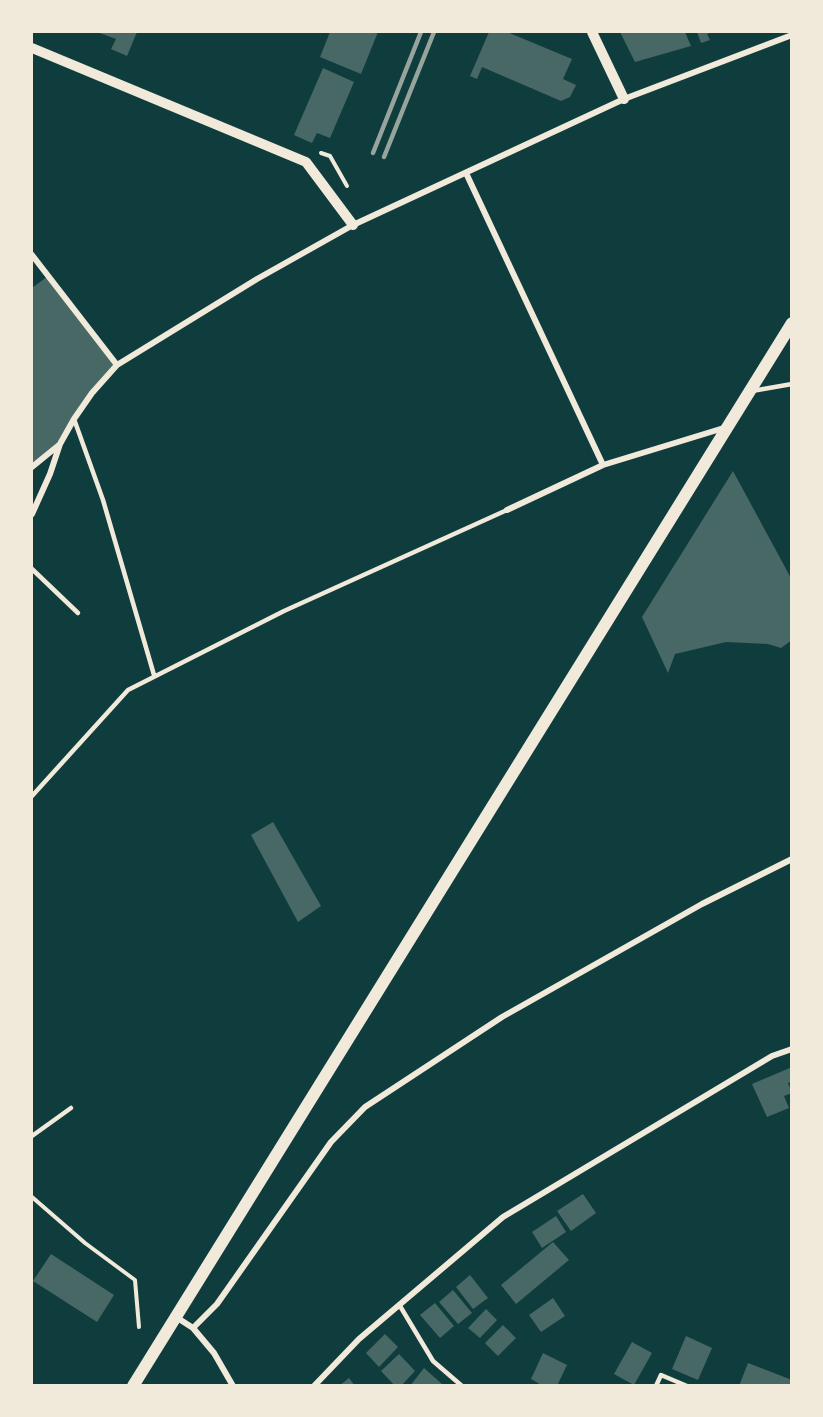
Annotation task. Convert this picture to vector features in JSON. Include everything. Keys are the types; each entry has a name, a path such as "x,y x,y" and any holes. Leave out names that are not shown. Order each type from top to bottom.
{"main road":[{"path":"134,1386 792,323"}],"street":[{"path":"592,32 624,99"},
{"path":"32,514 50,474 60,444 74,419 92,393 117,365 257,279 353,225 624,99 792,35"},
{"path":"32,48 306,162 353,225"},
{"path":"466,173 603,465"},
{"path":"32,255 117,365"},
{"path":"507,510 603,465 728,427"},
{"path":"32,467 60,444"},
{"path":"193,1328 217,1304 331,1142 365,1107 502,1017 702,904 792,859"},
{"path":"314,1386 359,1339 503,1217 772,1056 792,1049"},
{"path":"176,1317 193,1328 214,1353 233,1386"}],"lane":[{"path":"749,391 792,384"},
{"path":"74,419 103,500 154,675"},
{"path":"32,796 129,690 154,675 284,611 507,510"},
{"path":"32,569 78,613"},
{"path":"32,1136 71,1108"},
{"path":"400,1306 433,1361 462,1386"},
{"path":"657,1386 661,1375 687,1386"}],"path":[{"path":"321,153 330,156 352,195"},
{"path":"32,1197 85,1243 135,1280 139,1327"}],"building":[{"path":"97,32 137,32 127,56 111,49 116,39"},
{"path":"330,32 378,32 361,74 320,57"},
{"path":"489,32 507,32 572,59 563,79 576,85 570,97 561,101 482,67 477,79 470,76"},
{"path":"620,32 685,32 691,46 635,62"},
{"path":"697,32 713,32 707,34 710,40 701,43"},
{"path":"323,68 354,82 330,138 317,133 312,143 294,135"},
{"path":"48,276 117,365 74,419 60,444 35,465 32,459 32,288"},
{"path":"733,471 792,580 792,640 781,648 768,644 726,642 675,654 668,673 642,617"},
{"path":"273,822 321,906 298,922 251,835"},
{"path":"792,1067 792,1081 788,1083 792,1093 784,1096 789,1108 767,1117 752,1084"},
{"path":"583,1194 596,1213 571,1231 557,1211"},
{"path":"556,1216 566,1232 542,1248 532,1232"},
{"path":"553,1242 569,1260 516,1304 501,1285"},
{"path":"51,1254 114,1295 97,1322 33,1281"},
{"path":"470,1275 488,1298 473,1309 456,1287"},
{"path":"453,1290 472,1313 458,1324 439,1302"},
{"path":"553,1298 565,1316 541,1332 529,1315"},
{"path":"435,1303 454,1326 440,1338 420,1315"},
{"path":"486,1309 497,1320 480,1338 468,1328"},
{"path":"503,1325 516,1338 498,1356 485,1343"},
{"path":"385,1334 398,1347 379,1367 366,1353"},
{"path":"686,1336 712,1348 698,1380 672,1369"},
{"path":"632,1342 652,1353 634,1385 614,1374"},
{"path":"543,1353 567,1365 557,1386 543,1386 531,1379"},
{"path":"399,1354 415,1371 401,1386 395,1386 381,1371"},
{"path":"748,1363 792,1380 792,1386 739,1386"},
{"path":"424,1368 442,1384 441,1386 410,1386"},
{"path":"349,1378 355,1386 339,1386"}],"railway":[{"path":"373,153 421,32"},
{"path":"384,157 434,32"}]}
